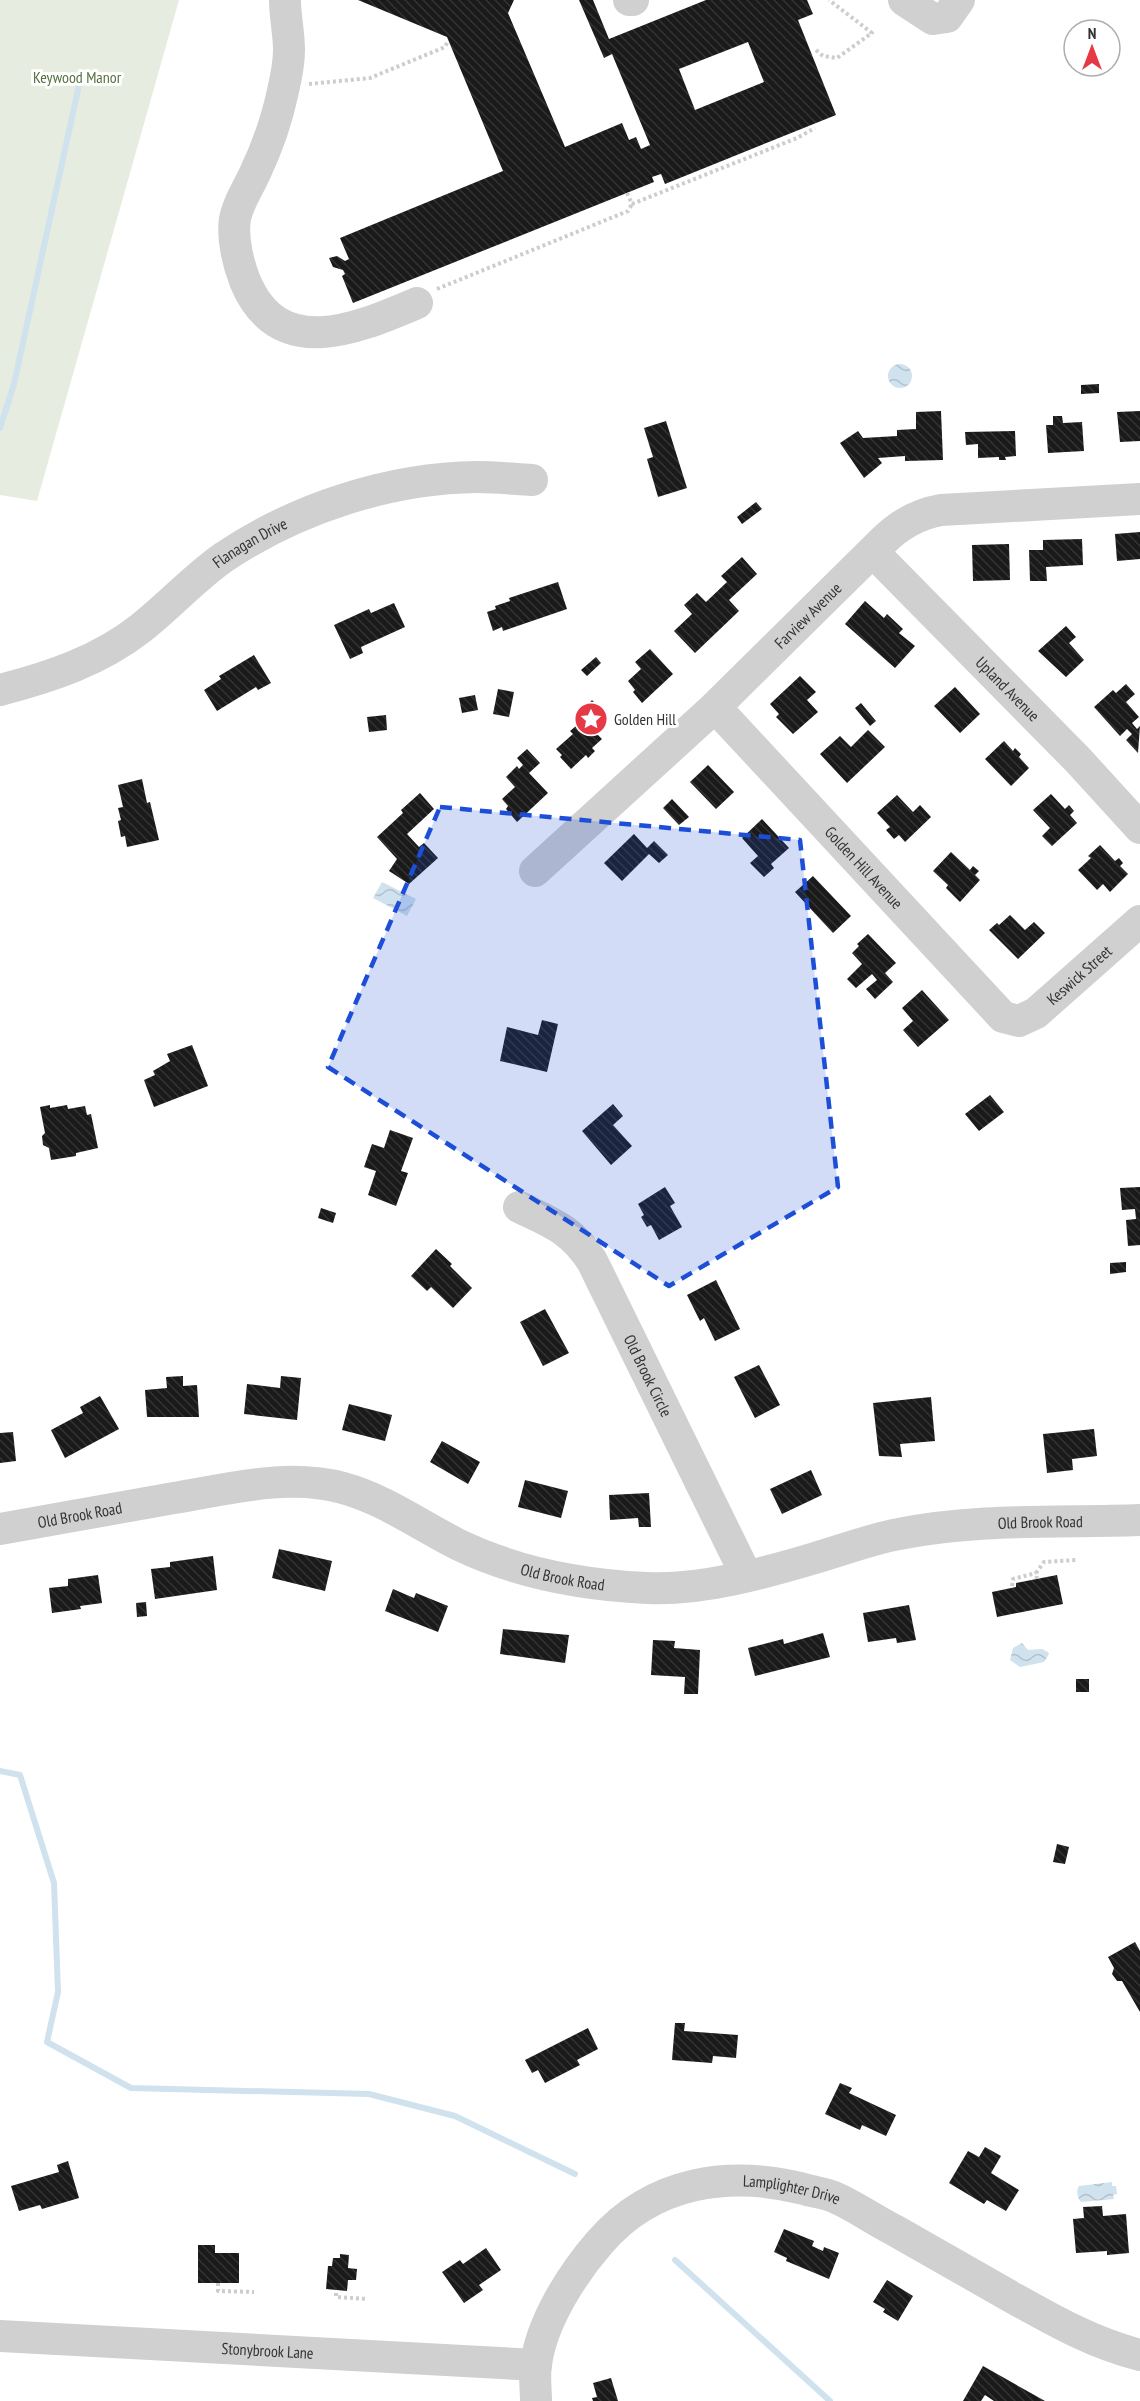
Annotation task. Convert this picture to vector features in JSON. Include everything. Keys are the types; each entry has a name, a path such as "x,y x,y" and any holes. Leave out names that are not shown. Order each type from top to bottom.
{"street":[{"path":"285,0 289,50 277,118 268,145 235,219 238,261 252,297 271,319 291,328 331,332 365,325 417,303"},
{"path":"904,0 933,19 948,17 959,0"},
{"name":"Flanagan Drive","path":"0,690 40,681 91,660 141,628 224,558 264,534 348,498 414,484 477,477 532,480"},
{"name":"Farview Avenue","path":"534,871 715,707 901,525 936,511 1140,499"},
{"name":"Upland Avenue","path":"873,552 1078,760 1140,828"},
{"name":"Golden Hill Avenue","path":"715,707 988,999 998,1013 1008,1020 1016,1021"},
{"name":"Keswick Street","path":"1016,1021 1031,1016 1046,1006 1140,921"},
{"name":"Old Brook Circle","path":"519,1207 564,1229 576,1239 592,1261 746,1575"},
{"name":"Old Brook Road","path":"0,1529 230,1488 286,1482 316,1483 343,1488 366,1496 462,1546 504,1563 552,1576 611,1585 651,1588 709,1584 811,1560 896,1534 924,1529 970,1525 1140,1520"},
{"name":"Lamplighter Drive","path":"537,2401 536,2365 542,2340 567,2285 579,2266 609,2232 625,2218 681,2188 714,2181 750,2179 777,2182 834,2197 1070,2329 1115,2348 1140,2355"},
{"name":"Stonybrook Lane","path":"0,2336 536,2365"}],"path":[{"path":"816,50 823,56 837,58 872,33 829,0"},
{"path":"285,82 317,85 370,78 445,47 448,41"},
{"path":"417,303 423,294 628,211 632,204 796,138 814,128"},
{"path":"627,193 632,204"},
{"path":"1012,1586 1011,1579 1036,1573 1044,1562 1076,1560"},
{"path":"1036,1573 1037,1579"},
{"path":"218,2283 218,2291 254,2292"},
{"path":"336,2293 336,2297 368,2299"}],"highlighted area":[{"path":"440,807 800,840 838,1187 669,1286 328,1067"}],"green space":[{"name":"Keywood Manor","path":"0,0 179,0 37,501 0,495"}],"water":[{"path":"900,364 908,368 912,376 908,384 900,388 892,384 888,376 892,368"},
{"path":"382,882 416,899 407,916 373,898"},
{"path":"1022,1643 1028,1650 1042,1649 1049,1654 1044,1662 1020,1667 1010,1660 1013,1648"},
{"path":"1112,2182 1112,2186 1116,2186 1117,2194 1113,2195 1114,2199 1081,2202 1077,2192 1079,2186"}],"building":[{"path":"358,0 514,0 508,13 565,147 622,123 629,140 636,137 641,149 650,145 612,54 604,58 579,0 593,0 609,39 706,0 807,0 813,14 798,20 836,115 665,184 661,174 652,177 654,182 353,303 342,276 345,274 343,270 333,267 329,258 337,256 345,261 349,259 340,238 503,171 447,37","holes":["748,42 764,82 695,110 679,69"]},
{"path":"1099,384 1099,393 1081,394 1081,385"},
{"path":"941,411 943,460 905,461 905,456 878,458 882,463 864,478 840,443 858,431 863,438 897,436 897,430 916,429 916,412"},
{"path":"1140,411 1140,441 1120,442 1117,412"},
{"path":"1053,416 1062,416 1063,423 1082,422 1084,451 1048,453 1046,425 1053,425"},
{"path":"666,421 687,488 658,497 647,459 653,457 644,428"},
{"path":"1015,431 1016,456 1005,457 1006,460 999,460 999,457 978,458 978,444 966,445 965,432"},
{"path":"756,502 762,509 742,524 737,517"},
{"path":"1140,532 1140,559 1117,561 1115,534"},
{"path":"1082,539 1083,565 1046,567 1047,581 1030,581 1029,550 1043,550 1043,540"},
{"path":"1009,544 1010,580 973,581 972,545"},
{"path":"742,557 757,574 729,600 739,611 695,653 674,631 692,614 684,605 697,593 706,602 727,582 721,576"},
{"path":"558,582 567,609 503,631 502,627 493,631 487,612 496,609 495,606 510,601 509,598"},
{"path":"865,601 884,618 887,614 903,629 899,633 915,646 895,668 845,624"},
{"path":"394,603 405,627 361,647 363,653 350,659 334,625 369,609 371,613"},
{"path":"1066,626 1076,637 1069,643 1084,660 1066,677 1038,651"},
{"path":"650,649 673,674 642,703 628,681 641,669 635,662"},
{"path":"254,655 271,683 258,690 256,687 217,711 204,690 221,679 219,676"},
{"path":"596,657 601,663 587,676 581,670"},
{"path":"800,676 816,692 807,700 818,712 793,734 776,717 779,714 770,704"},
{"path":"1126,684 1135,694 1126,702 1139,717 1132,723 1137,729 1140,726 1138,753 1126,740 1132,734 1127,729 1120,736 1094,707 1113,690 1116,693"},
{"path":"955,687 980,714 960,733 934,706"},
{"path":"498,689 514,692 509,717 493,714"},
{"path":"475,695 478,710 462,713 459,698"},
{"path":"592,700 607,716 593,730 602,739 592,748 595,751 588,758 586,755 571,769 556,749 573,734 570,731 576,726 578,728 588,718 584,709"},
{"path":"861,703 876,721 870,726 855,708"},
{"path":"386,715 387,730 369,732 367,717"},
{"path":"868,730 885,747 847,783 820,754 840,736 851,747"},
{"path":"1004,741 1013,751 1015,748 1021,754 1019,757 1029,768 1011,786 985,759"},
{"path":"527,749 540,763 529,773 548,793 517,822 506,809 508,806 502,799 515,787 506,777 517,766 519,769 523,765 517,758"},
{"path":"708,765 734,792 716,809 690,782"},
{"path":"142,779 159,840 127,847 125,836 121,837 118,821 121,820 118,808 123,807 118,785"},
{"path":"420,793 434,809 407,834 419,847 424,843 438,858 409,884 389,871 397,859 377,837 403,813 401,810"},
{"path":"1051,794 1065,809 1069,805 1074,811 1070,815 1077,823 1052,846 1042,836 1050,828 1033,810"},
{"path":"897,795 913,812 920,805 931,817 905,842 899,835 894,839 886,830 890,827 877,813"},
{"path":"672,799 689,817 679,825 663,808"},
{"path":"762,819 789,848 771,864 774,868 764,877 750,863 758,856 742,838"},
{"path":"634,834 647,848 654,841 668,855 659,863 649,854 622,881 604,863"},
{"path":"1100,845 1115,861 1119,858 1123,863 1120,866 1128,874 1110,892 1103,884 1097,890 1078,870 1091,858 1088,856"},
{"path":"951,852 970,870 973,866 979,871 975,875 980,880 960,902 946,888 948,885 933,871"},
{"path":"813,876 851,916 833,933 795,892"},
{"path":"1010,915 1025,930 1034,922 1045,933 1018,959 989,930"},
{"path":"868,934 896,963 885,973 893,982 875,999 866,989 877,980 872,974 856,988 847,979 862,964 852,953 859,946 857,944"},
{"path":"922,990 949,1020 918,1047 903,1030 913,1021 902,1008"},
{"path":"542,1020 558,1024 547,1072 500,1061 507,1027 538,1035"},
{"path":"192,1045 208,1086 154,1107 144,1080 155,1075 153,1071 170,1061 167,1054"},
{"path":"990,1095 1004,1112 979,1131 965,1114"},
{"path":"613,1104 623,1116 613,1125 632,1146 611,1165 582,1131"},
{"path":"50,1105 50,1108 67,1105 68,1109 85,1106 87,1115 91,1114 98,1148 76,1153 76,1156 51,1160 49,1148 43,1145 42,1136 45,1133 40,1107"},
{"path":"390,1130 413,1138 401,1171 408,1173 396,1206 368,1195 376,1171 364,1167 372,1144 384,1148"},
{"path":"665,1187 675,1203 670,1206 682,1227 659,1240 651,1225 647,1227 641,1217 644,1215 638,1204"},
{"path":"1140,1187 1140,1245 1128,1246 1126,1220 1136,1219 1135,1209 1122,1210 1120,1188"},
{"path":"321,1208 336,1213 333,1223 318,1218"},
{"path":"436,1249 472,1288 453,1308 431,1287 427,1291 411,1276"},
{"path":"1126,1262 1126,1272 1110,1274 1110,1263"},
{"path":"716,1280 740,1329 715,1341 704,1318 700,1321 687,1295"},
{"path":"545,1309 569,1353 543,1366 520,1322"},
{"path":"759,1365 780,1405 755,1418 734,1377"},
{"path":"183,1376 183,1386 197,1385 199,1417 147,1417 145,1390 167,1388 166,1377"},
{"path":"281,1376 301,1378 297,1420 244,1414 247,1384 280,1388"},
{"path":"100,1396 119,1429 65,1458 51,1430 83,1413 80,1407"},
{"path":"931,1397 935,1441 900,1444 902,1457 879,1456 873,1403"},
{"path":"349,1404 392,1415 385,1441 342,1430"},
{"path":"1094,1429 1097,1456 1072,1459 1073,1470 1047,1473 1043,1434"},
{"path":"13,1432 16,1461 0,1463 0,1433"},
{"path":"442,1441 480,1462 468,1484 430,1462"},
{"path":"811,1470 822,1495 782,1514 770,1489"},
{"path":"525,1480 568,1491 561,1518 518,1507"},
{"path":"649,1493 651,1527 639,1527 638,1518 610,1520 609,1495"},
{"path":"279,1549 332,1561 325,1591 272,1578"},
{"path":"213,1556 217,1590 155,1599 151,1569 170,1567 170,1562"},
{"path":"98,1575 102,1603 52,1613 49,1588 68,1586 68,1579"},
{"path":"1057,1575 1063,1604 997,1617 992,1592 1016,1587 1016,1583"},
{"path":"393,1589 414,1598 416,1593 448,1606 438,1632 385,1611"},
{"path":"146,1602 147,1616 137,1617 136,1603"},
{"path":"909,1605 916,1640 897,1643 896,1638 868,1642 863,1613"},
{"path":"503,1629 569,1635 565,1663 500,1654"},
{"path":"823,1633 830,1657 755,1676 748,1648 783,1639 784,1644"},
{"path":"653,1640 675,1641 674,1648 700,1650 698,1694 684,1694 685,1677 651,1675"},
{"path":"1076,1679 1089,1679 1089,1692 1076,1692"},
{"path":"1057,1844 1069,1847 1065,1864 1053,1862"},
{"path":"1135,1942 1140,1951 1140,2012 1122,1981 1117,1981 1112,1974 1114,1968 1108,1957"},
{"path":"675,2023 685,2023 684,2031 738,2035 736,2058 713,2056 712,2063 672,2060"},
{"path":"588,2028 598,2049 577,2060 580,2065 545,2083 538,2070 532,2073 525,2060"},
{"path":"840,2083 852,2088 849,2093 896,2115 886,2136 862,2125 860,2130 825,2114"},
{"path":"985,2147 1001,2156 991,2173 1019,2190 1006,2211 987,2200 984,2204 949,2183 968,2151 979,2157"},
{"path":"68,2161 79,2198 42,2209 40,2205 19,2211 11,2186 59,2172 57,2165"},
{"path":"1102,2206 1103,2216 1126,2214 1129,2253 1107,2255 1107,2251 1076,2253 1073,2219 1084,2218 1083,2207"},
{"path":"784,2229 814,2241 812,2246 823,2251 824,2247 839,2253 829,2279 786,2261 787,2258 774,2252"},
{"path":"198,2245 215,2245 215,2253 239,2253 239,2283 198,2283"},
{"path":"486,2248 501,2270 479,2285 483,2290 464,2303 442,2272 460,2260 463,2264"},
{"path":"340,2254 349,2255 348,2268 357,2269 356,2280 348,2280 347,2291 326,2289 328,2266 332,2266 333,2258 340,2258"},
{"path":"887,2280 913,2296 898,2321 883,2312 885,2309 873,2302"},
{"path":"983,2366 1045,2401 994,2401 985,2395 981,2401 963,2401"},
{"path":"611,2378 618,2401 593,2401 592,2398 597,2397 593,2383"}],"waterway":[{"path":"0,428 14,384 79,85"},
{"path":"0,1771 20,1775 54,1883 58,1992 47,2042 131,2088 369,2094 455,2116 575,2174"},
{"path":"675,2260 830,2401"}],"place":[{"name":"Golden Hill","path":"591,719"}]}
